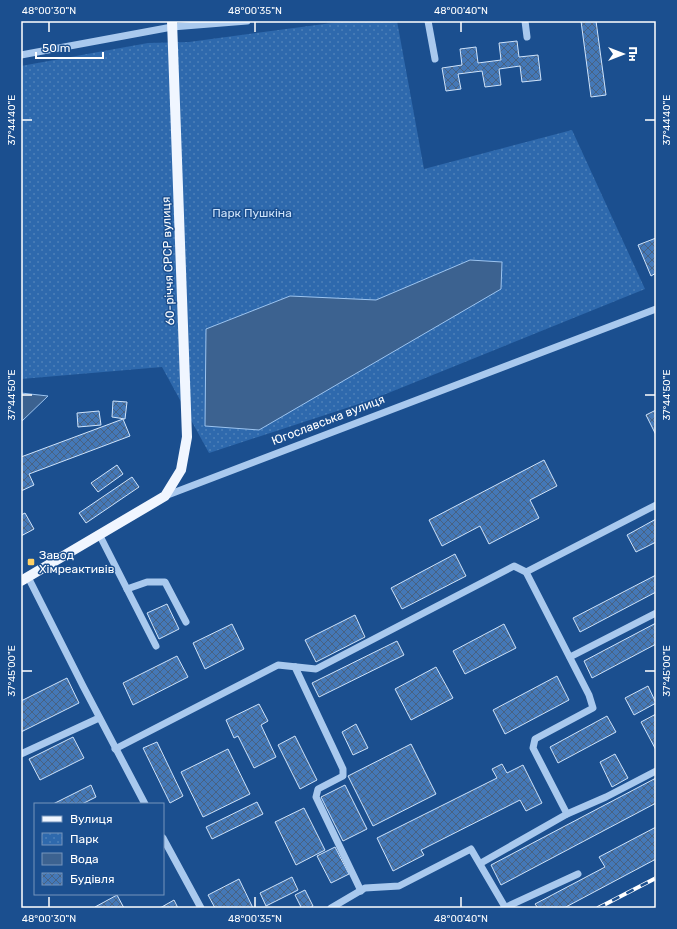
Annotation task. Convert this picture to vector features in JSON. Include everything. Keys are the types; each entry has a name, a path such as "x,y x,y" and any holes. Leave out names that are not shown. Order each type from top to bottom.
{"main road":[{"name":"60-річчя СРСР вулиця","path":"165,496 181,470 187,437 172,24"},
{"name":"Югославська вулиця","path":"24,579 165,496"}],"street":[{"path":"21,55 172,24 247,21"},
{"path":"428,21 435,59"},
{"path":"525,21 527,37"},
{"name":"Югославська вулиця","path":"165,496 656,309"},
{"path":"526,572 656,505"},
{"path":"99,534 156,646"},
{"path":"115,749 278,665 316,669 514,566 526,572 590,695 593,708 535,739 533,748 567,814"},
{"path":"24,579 144,803"},
{"path":"127,589 147,582 165,582 186,622"},
{"path":"570,658 656,613"},
{"path":"295,667 343,769 343,776 318,789 316,797 361,891"},
{"path":"21,754 100,718"},
{"path":"480,863 567,814 606,797 656,771"},
{"path":"164,840 201,908"},
{"path":"331,908 366,888 399,886 472,849 504,908 578,874"}],"green space":[{"name":"Парк Пушкіна","path":"347,21 397,21 424,169 572,130 645,289 371,400 209,453 162,367 21,379 21,66 148,43 189,42"}],"water":[{"path":"470,260 502,262 501,289 259,430 205,426 206,329 290,296 376,300"},
{"path":"21,393 48,396 21,422"}],"building":[{"path":"581,21 596,21 606,95 591,97"},
{"path":"517,41 519,57 538,55 541,80 522,82 520,66 499,69 501,85 485,87 482,71 458,74 461,89 446,91 442,68 462,65 460,49 476,47 478,63 501,60 499,43"},
{"path":"656,238 656,273 651,276 638,245"},
{"path":"113,401 127,402 125,419 112,417"},
{"path":"656,410 656,435 646,415"},
{"path":"99,411 101,425 78,427 77,413"},
{"path":"123,419 130,436 29,474 34,485 21,491 21,457"},
{"path":"544,460 557,486 530,500 539,518 489,544 480,526 442,546 429,520"},
{"path":"117,465 123,474 98,492 91,483"},
{"path":"132,477 139,487 86,523 79,513"},
{"path":"25,513 34,529 21,536 21,515"},
{"path":"656,519 656,542 636,552 627,535"},
{"path":"455,554 466,576 402,609 391,588"},
{"path":"656,575 656,592 580,632 573,618"},
{"path":"167,604 179,629 159,639 147,613"},
{"path":"355,615 365,637 316,662 305,640"},
{"path":"656,623 656,644 592,678 584,661"},
{"path":"232,624 244,649 205,669 193,643"},
{"path":"504,624 516,648 465,674 453,651"},
{"path":"397,641 404,655 319,697 312,683"},
{"path":"177,656 188,677 133,705 123,683"},
{"path":"436,667 453,698 411,720 395,689"},
{"path":"557,676 569,700 505,734 493,710"},
{"path":"67,678 79,703 21,732 21,701"},
{"path":"648,686 656,703 634,715 625,698"},
{"path":"259,704 268,721 261,725 276,757 254,768 238,736 234,738 226,720"},
{"path":"656,714 656,750 641,722"},
{"path":"607,716 616,732 558,763 550,747"},
{"path":"356,724 368,748 353,755 342,732"},
{"path":"295,736 317,780 300,789 278,745"},
{"path":"73,737 84,758 40,780 29,759"},
{"path":"157,742 183,796 170,803 143,748"},
{"path":"411,744 436,794 373,826 348,776"},
{"path":"228,749 250,794 203,817 181,772"},
{"path":"615,754 628,778 612,787 600,762"},
{"path":"502,764 507,773 523,765 542,803 526,811 520,800 421,850 424,855 393,871 377,838 497,778 492,769"},
{"path":"656,778 656,803 501,885 491,865"},
{"path":"91,785 96,797 84,803 55,803"},
{"path":"345,785 367,829 343,841 321,797"},
{"path":"257,802 263,814 212,839 206,827"},
{"path":"304,808 325,850 296,865 275,822"},
{"path":"656,827 656,859 564,908 538,908 535,904 605,867 599,857"},
{"path":"335,847 349,874 331,883 317,856"},
{"path":"292,877 298,890 266,906 260,893"},
{"path":"239,879 253,908 215,908 208,895"},
{"path":"305,890 313,906 310,908 298,908 301,907 295,895"},
{"path":"117,895 124,908 95,907"},
{"path":"174,900 178,908 160,908"}],"railway":[{"path":"598,908 656,878"}],"place":[{"name":"Завод Хімреактивів","path":"31,562"}]}
